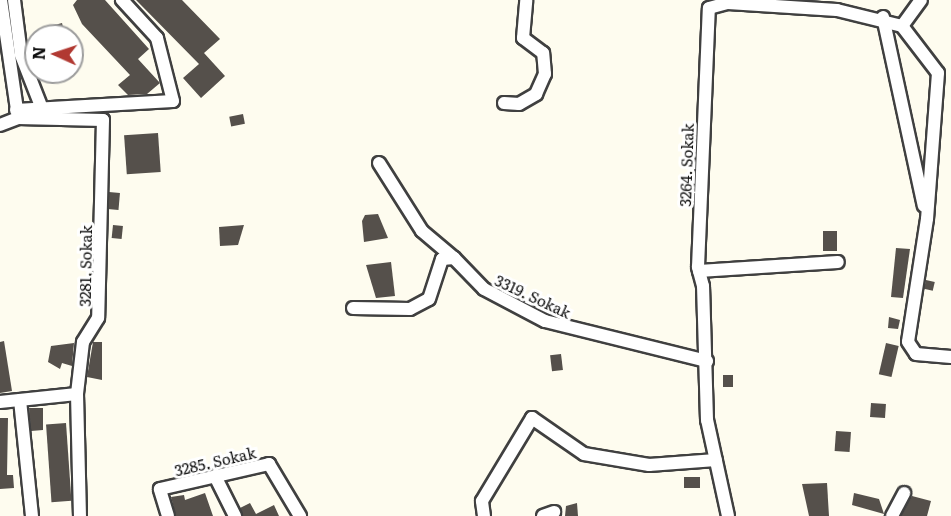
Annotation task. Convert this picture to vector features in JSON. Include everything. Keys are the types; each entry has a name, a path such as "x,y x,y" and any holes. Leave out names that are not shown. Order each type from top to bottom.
{"street":[{"path":"1,0 17,114"},
{"path":"14,0 21,55 40,106"},
{"path":"0,125 17,114 40,106 172,101 157,39 122,0"},
{"path":"504,103 519,104 536,94 545,74 543,53 523,38 526,0"},
{"path":"921,0 902,26 938,73 927,219 909,348 951,357"},
{"name":"3264. Sokak","path":"728,516 706,410 707,361 699,271 704,22 709,8 717,3 836,5 883,17 902,26"},
{"path":"883,17 927,219"},
{"name":"3281. Sokak","path":"17,114 103,120 98,318 83,342 77,394 80,516"},
{"name":"3319. Sokak","path":"379,163 422,231 454,258 484,289 544,321 707,361"},
{"path":"353,308 410,309 429,298 442,259 454,258"},
{"path":"699,271 837,262"},
{"path":"0,402 77,394"},
{"path":"20,400 32,516"},
{"path":"484,516 482,501 532,418 584,454 650,465 716,460"},
{"name":"3285. Sokak","path":"168,516 160,489 269,464 300,516"},
{"path":"215,476 235,516"},
{"path":"892,516 904,493"}],"building":[{"path":"77,0 105,0 149,49 138,59 160,83 147,94 128,95 118,85 130,75 82,24 73,5"},
{"path":"136,0 182,0 220,39 204,53 225,76 201,98 183,78 199,64"},
{"path":"243,114 245,124 231,126 229,117"},
{"path":"158,133 161,172 127,174 124,135"},
{"path":"109,192 120,193 118,210 108,209"},
{"path":"378,214 388,238 364,242 362,221 365,215"},
{"path":"113,225 123,226 122,239 112,238"},
{"path":"244,225 238,245 220,246 219,227"},
{"path":"823,231 837,231 837,251 823,251"},
{"path":"896,248 910,249 903,298 891,297"},
{"path":"391,262 395,296 376,298 366,265"},
{"path":"926,280 935,282 933,291 924,289"},
{"path":"889,317 900,320 898,329 888,328"},
{"path":"4,341 12,391 0,393 0,342"},
{"path":"93,342 102,342 102,380 87,377"},
{"path":"74,343 72,366 62,363 60,369 48,362 51,346"},
{"path":"886,343 899,346 891,377 879,374"},
{"path":"561,354 563,370 552,371 550,355"},
{"path":"723,375 733,375 733,387 723,387"},
{"path":"871,403 886,404 885,418 870,417"},
{"path":"29,408 43,408 43,430 31,431"},
{"path":"0,418 8,418 7,475 13,475 14,488 0,489"},
{"path":"66,423 71,501 51,502 46,424"},
{"path":"836,431 851,432 850,452 835,451"},
{"path":"684,477 700,477 700,488 684,488"},
{"path":"827,483 829,516 809,516 802,484"},
{"path":"205,493 213,516 176,516 171,497 184,495 185,500"},
{"path":"854,493 879,499 884,514 852,505"},
{"path":"912,496 931,501 927,516 901,516"},
{"path":"250,503 256,514 274,505 279,516 243,516 240,508"},
{"path":"577,503 578,516 565,516 566,506"}]}
